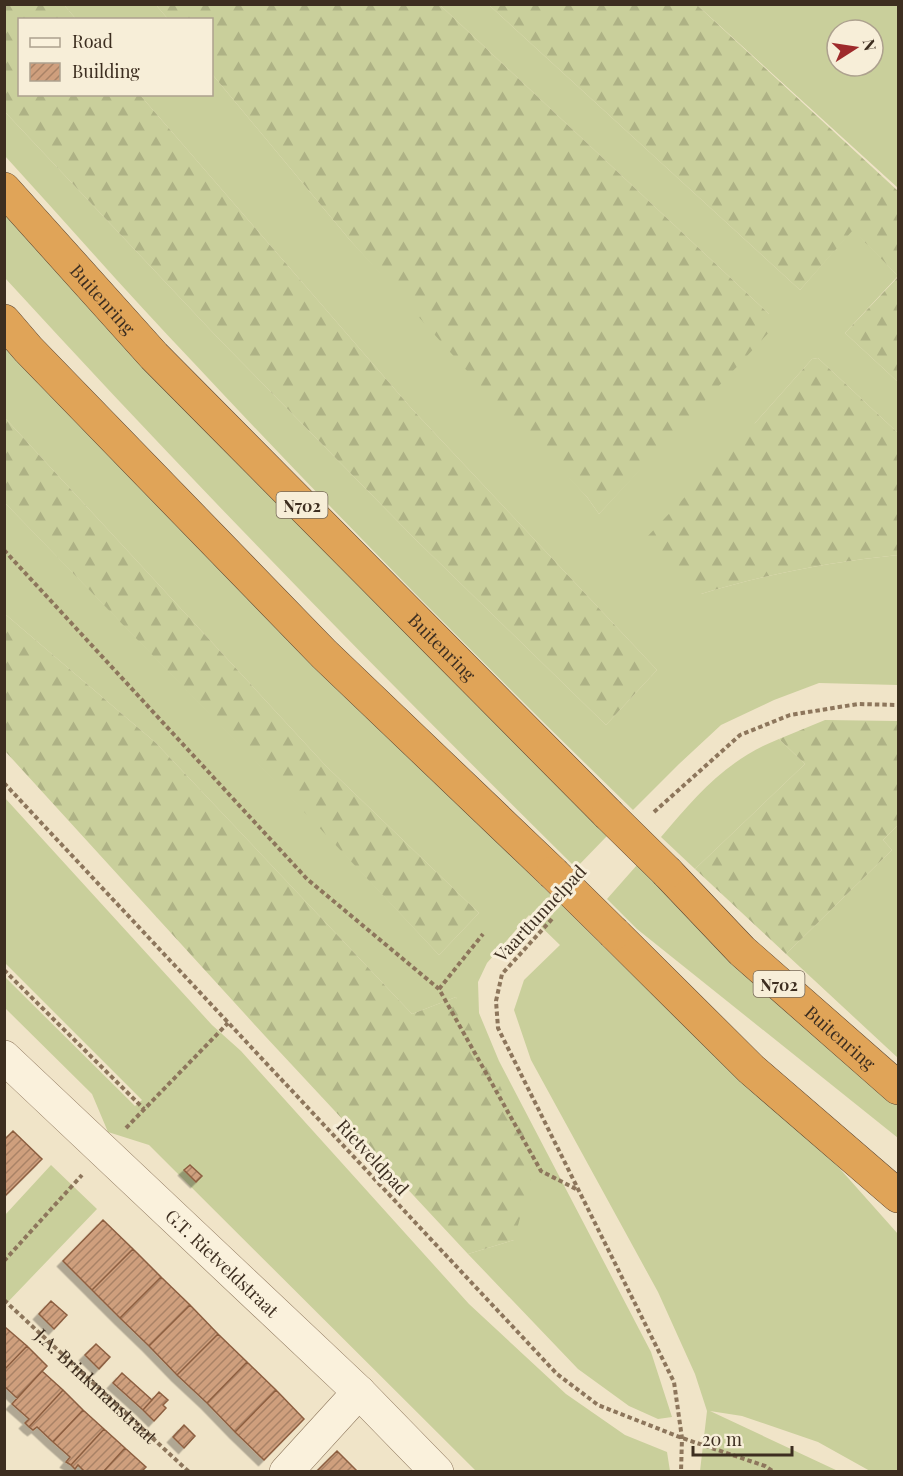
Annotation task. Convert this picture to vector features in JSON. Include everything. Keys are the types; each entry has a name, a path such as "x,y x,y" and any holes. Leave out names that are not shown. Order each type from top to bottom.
{"highway":[{"name":"Buitenring","path":"4,189 154,356 667,872 742,951 898,1088"},
{"path":"4,321 324,654 553,873 751,1069 898,1196"}],"street":[{"name":"G.T. Rietveldstraat","path":"4,1057 359,1392 437,1472"},
{"path":"285,1472 359,1392"}],"path":[{"path":"4,550 307,879 439,989 541,1171 579,1190"},
{"path":"647,818 740,735 790,715 858,704 898,705"},
{"name":"Rietveldpad","path":"4,783 557,1374 598,1406 765,1466 774,1472"},
{"name":"Vaarttunnelpad","path":"555,916 502,974 496,1001 498,1028 674,1382 682,1438 681,1472"},
{"path":"439,989 483,934"},
{"path":"4,970 144,1109"},
{"path":"4,1261 103,1151 228,1023"},
{"name":"J.A. Brinkmanstraat","path":"4,1300 189,1472"}],"green space":[{"path":"5,4 64,5 75,18 18,18 18,96 141,96 412,409 657,670 606,725 415,539 217,337 5,112"},
{"path":"64,5 156,5 167,18 75,18"},
{"path":"156,5 440,5 769,314 774,327 599,514 587,497 493,400 349,239 213,75 213,18 167,18"},
{"path":"440,5 489,5 800,290 853,229 898,276 845,333 898,382 898,433 818,358 812,359 755,423 701,594 749,580 798,570 898,555 898,685 819,683 774,700 721,725 633,810 465,644 300,475 144,310 5,156 5,112 217,337 415,539 606,725 657,670 412,409 141,96 213,96 213,75 349,239 587,497 599,514 676,430 769,314"},
{"path":"489,5 697,5 898,191 898,276 853,230 800,290"},
{"path":"697,5 898,5 898,188"},
{"path":"5,213 318,544 607,836 576,868 287,576 5,278"},
{"path":"898,277 898,382 845,333"},
{"path":"4,331 128,469 496,841 698,1039 833,1161 898,1234 898,1471 870,1471 818,1442 742,1416 710,1411 838,1471 700,1471 707,1411 695,1374 658,1292 531,1060 514,1010 524,980 560,945 529,915 487,963 478,982 479,1013 499,1061 651,1352 672,1417 658,1419 629,1406 578,1369 468,1254 514,1240 456,997 412,1014 156,743 5,614 5,503 314,821 439,955 479,913 326,766 5,418"},
{"path":"818,358 898,433 898,555 798,570 749,580 701,594 647,537 812,359"},
{"path":"5,418 326,766 479,913 439,955 313,821 5,503"},
{"path":"5,614 156,743 412,1014 456,997 536,1159 514,1240 468,1254 5,751"},
{"path":"825,720 898,721 898,825 883,840 892,850 786,954 695,869 805,764 779,739"},
{"path":"779,739 805,764 695,869 661,837 700,793 728,768 743,757"},
{"path":"5,798 212,1025 241,1051 469,1304 566,1394 625,1435 667,1452 670,1471 476,1471 149,1145 108,1132 92,1094 5,1008 4,976 135,1106 142,1100 5,963"},
{"path":"898,825 898,1058 786,954 892,850 883,840"},
{"path":"637,865 704,933 898,1106 898,1138 637,929 607,899"},
{"path":"51,1165 97,1209 5,1305 5,1215"}],"building":[{"path":"13,1131 42,1159 4,1197 4,1140"},
{"path":"190,1165 202,1176 196,1182 184,1170"},
{"path":"103,1220 133,1249 92,1290 63,1261"},
{"path":"133,1249 161,1277 120,1318 92,1290"},
{"path":"161,1277 190,1305 149,1346 120,1318"},
{"path":"51,1301 67,1315 54,1329 39,1314"},
{"path":"190,1305 218,1334 177,1375 149,1346"},
{"path":"4,1327 27,1346 4,1370"},
{"path":"218,1334 247,1362 207,1403 177,1375"},
{"path":"96,1344 110,1357 99,1369 85,1355"},
{"path":"27,1346 47,1366 17,1398 4,1386 4,1370"},
{"path":"247,1362 276,1390 235,1432 207,1403"},
{"path":"42,1371 63,1390 29,1427 25,1423 29,1419 12,1404"},
{"path":"122,1373 152,1400 143,1410 113,1383"},
{"path":"63,1390 83,1410 53,1442 37,1427 33,1430 29,1427"},
{"path":"276,1390 304,1419 264,1460 235,1432"},
{"path":"159,1392 168,1400 163,1405 166,1408 154,1421 143,1410"},
{"path":"83,1410 104,1429 71,1465 66,1462 70,1457 53,1442"},
{"path":"184,1425 195,1436 184,1448 173,1437"},
{"path":"104,1429 125,1448 103,1472 85,1472 78,1465 75,1469 71,1465"},
{"path":"125,1448 146,1467 141,1472 103,1472"},
{"path":"337,1451 358,1472 316,1472"}]}
